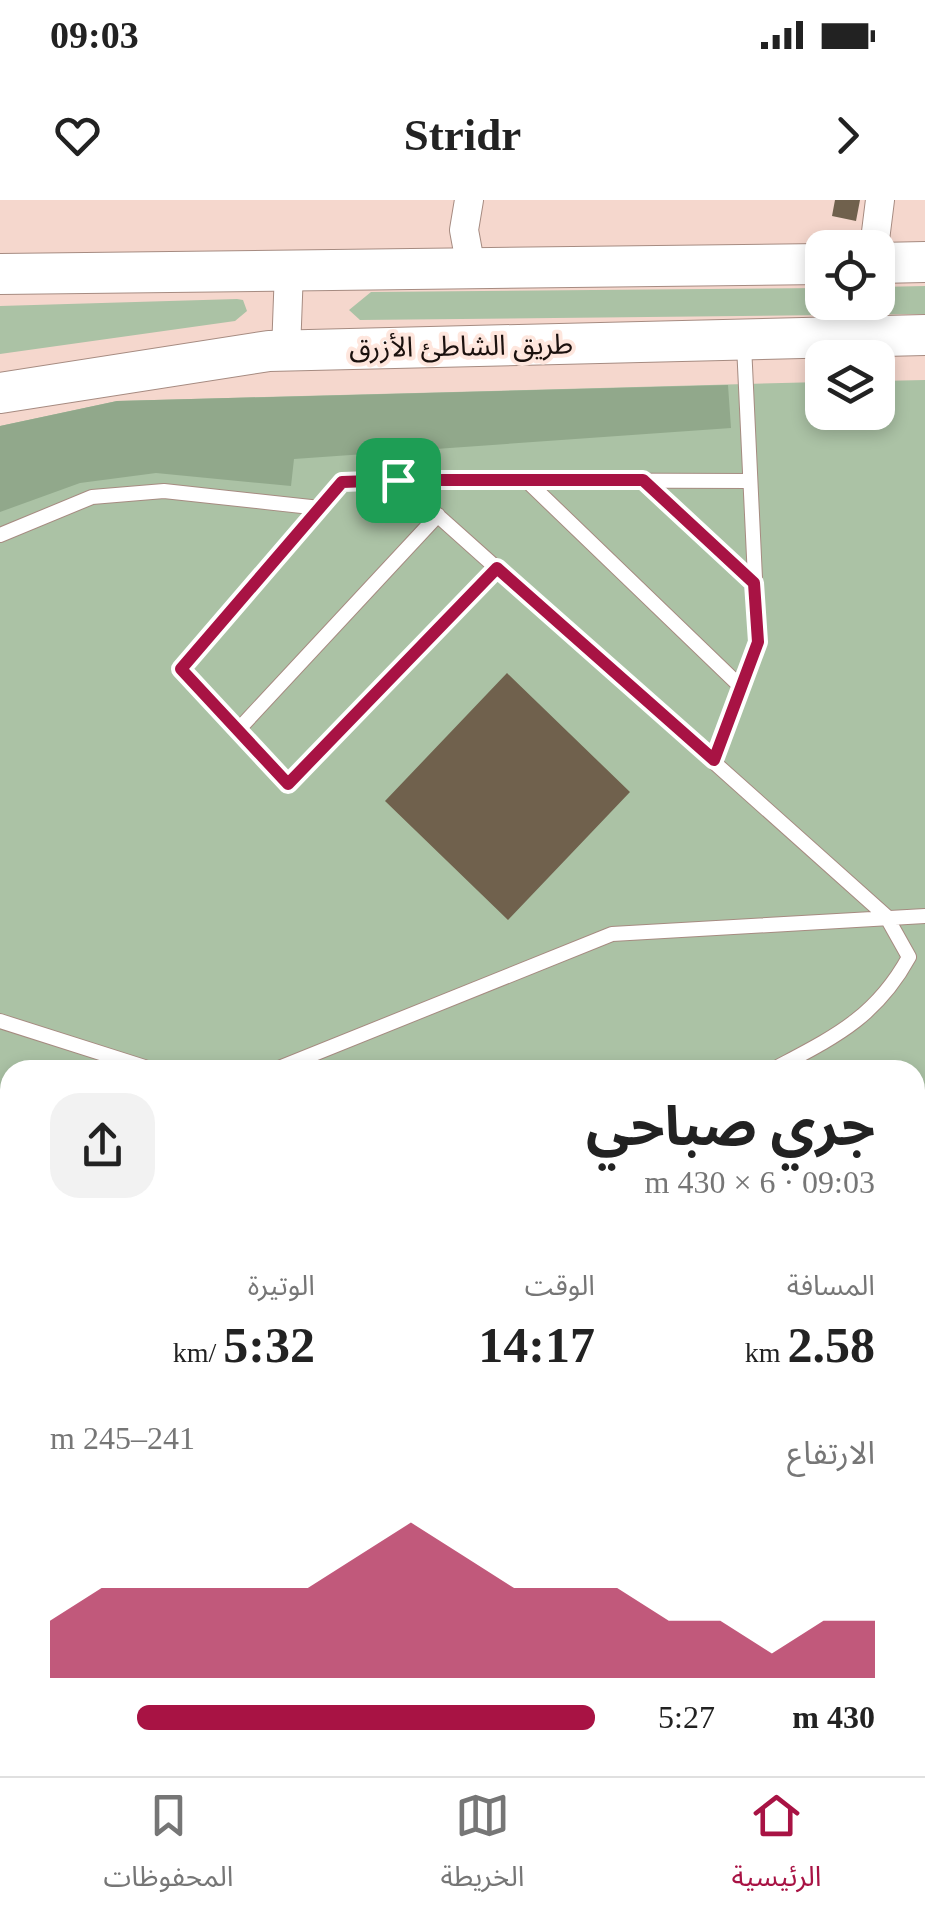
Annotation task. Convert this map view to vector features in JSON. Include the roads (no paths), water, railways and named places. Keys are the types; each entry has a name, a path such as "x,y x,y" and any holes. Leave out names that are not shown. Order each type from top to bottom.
{"main road":[{"path":"895,263 925,262"},
{"path":"0,274 805,264"},
{"name":"طريق الشاطئ الأزرق","path":"0,393 286,350 925,335"}],"street":[{"path":"468,200 464,230 471,268"},
{"path":"876,230 880,200"},
{"path":"286,350 289,270"}],"lane":[{"path":"714,760 758,642 744,339"},
{"path":"398,480 886,916 908,957 892,988 850,1028 791,1060"},
{"path":"526,480 742,688"},
{"path":"643,480 754,583"},
{"path":"497,568 288,784 181,669 342,482 750,481"},
{"path":"0,536 92,497 164,491 320,508"},
{"path":"238,730 438,516"},
{"path":"299,1060 612,934 925,916"},
{"path":"0,1021 123,1060"}]}
